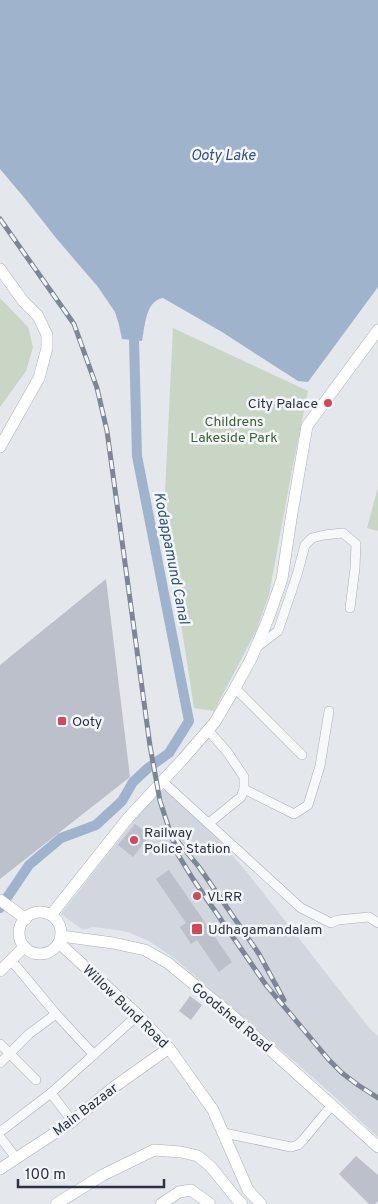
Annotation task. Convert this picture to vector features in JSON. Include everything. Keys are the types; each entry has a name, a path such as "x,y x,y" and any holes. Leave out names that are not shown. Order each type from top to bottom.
{"street":[{"path":"0,269 23,300 38,316 46,335 47,348 39,378 0,447"},
{"path":"0,282 23,300"},
{"path":"51,915 128,818 215,722 235,688 256,647 282,579 308,426 378,330"},
{"path":"256,647 278,631 305,545 312,538 342,533 356,544 356,568 350,608"},
{"path":"235,688 302,755"},
{"path":"244,789 294,814 308,805 320,766 329,712"},
{"path":"208,730 228,753 244,777 244,789 241,797 209,824"},
{"path":"162,781 302,908 331,923 338,920 368,917 378,923"},
{"path":"0,900 26,919"},
{"path":"38,913 51,915 59,924 60,939 55,948 49,952 36,954 24,947 20,936 22,924 26,919 38,913"},
{"name":"Willow Bund Road","path":"60,939 170,1048 213,1110 248,1190 261,1204"},
{"name":"Goodshed Road","path":"60,939 113,943 145,950 168,963 234,1017 378,1147"},
{"path":"0,971 24,947"},
{"path":"11,960 56,1014 94,1055"},
{"path":"0,1063 29,1034 56,1014"},
{"path":"0,1132 51,1093 138,1015"},
{"path":"0,1044 36,1080"},
{"name":"Main Bazaar","path":"0,1169 72,1121 170,1048"},
{"path":"51,1093 72,1121"},
{"path":"224,1134 291,1147 298,1145 303,1140 332,1105"},
{"path":"0,1137 16,1158"},
{"path":"56,1204 103,1175 154,1150 181,1152 198,1156 211,1167 242,1204"},
{"path":"161,1204 179,1192 191,1190 210,1204"}],"shaded area":[{"path":"172,787 246,871 370,1029 378,1036 378,1137 315,1079 174,958 149,941 128,932 93,927 83,930 61,914 155,794"}],"green space":[{"path":"0,298 28,327 33,347 26,371 0,407"},
{"name":"Childrens Lakeside Park","path":"173,328 308,391 269,595 256,631 214,711 194,708 164,513"},
{"path":"378,487 378,531 367,528"}],"water":[{"name":"Ooty Lake","path":"0,0 378,0 378,287 308,382 298,381 222,332 163,298 157,300 149,309 142,341 122,339 115,312 98,287 0,169"}],"building":[{"name":"Ooty","path":"106,579 130,777 0,879 0,665"},
{"name":"Railway Police Station","path":"135,824 150,835 133,857 118,845"},
{"path":"169,870 232,962 219,972 197,940 191,944 180,927 186,923 156,879"},
{"path":"190,996 202,1005 191,1020 179,1011"},
{"path":"356,1156 378,1175 378,1201 375,1204 369,1204 339,1174"}],"waterway":[{"name":"Kodappamund Canal","path":"0,908 29,865 61,838 96,825 122,801 133,782 169,753 189,721 137,456 134,327"}],"railway":[{"path":"0,219 74,324 97,388 107,431 150,746 160,801 177,853 266,985 329,1060 342,1073 378,1098"},
{"path":"176,838 199,867 259,954 284,1000"}],"place":[{"name":"City Palace","path":"328,403"},
{"name":"Ooty","path":"62,721"},
{"name":"Railway Police Station","path":"134,840"},
{"name":"VLRR","path":"197,896"},
{"name":"Udhagamandalam","path":"197,929"}]}
